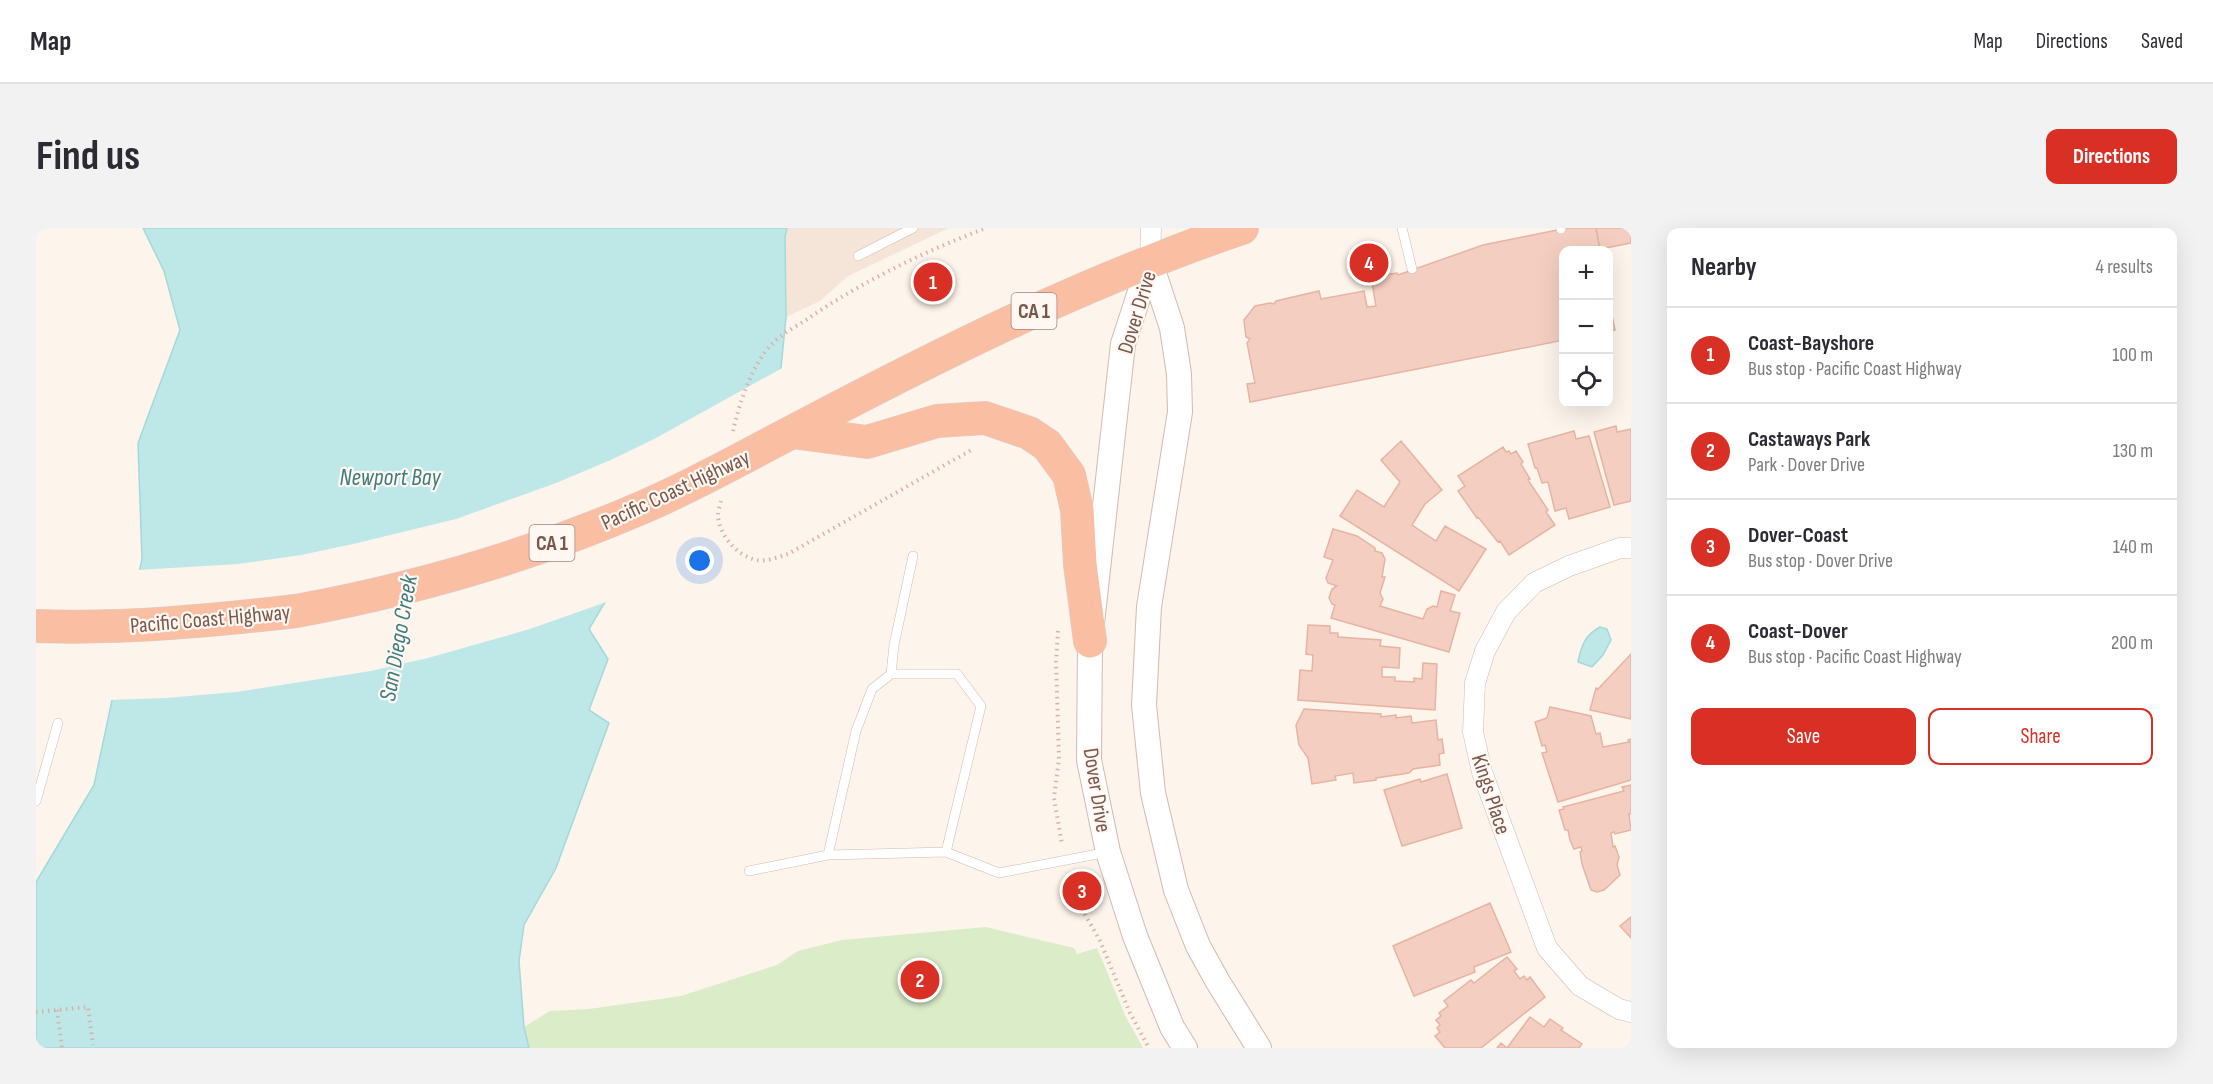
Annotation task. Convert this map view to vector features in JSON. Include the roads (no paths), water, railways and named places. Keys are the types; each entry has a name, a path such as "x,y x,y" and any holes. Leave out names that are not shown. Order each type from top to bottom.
{"highway":[{"name":"Pacific Coast Highway","path":"36,626 143,625 252,616 336,603 423,584 499,562 603,525 690,485 919,365 1064,297 1150,261 1242,228"},
{"path":"792,432 867,442 938,421 986,418 1029,433 1047,445 1069,475 1077,510 1080,564 1090,641"}],"street":[{"path":"1150,261 1151,228"},
{"name":"Dover Drive","path":"1150,261 1123,344 1090,641 1089,760 1108,852 1135,936 1172,1027 1185,1048"},
{"name":"Dover Drive","path":"1150,261 1172,328 1179,374 1180,403 1174,458 1149,607 1144,705 1153,792 1176,890 1198,946 1259,1048"},
{"name":"Kings Place","path":"1631,548 1620,548 1569,566 1534,583 1506,612 1485,651 1475,683 1473,732 1482,772 1547,948 1580,986 1619,1009 1631,1012"}],"lane":[{"path":"858,256 897,231 913,228"},
{"path":"1402,228 1412,269"},
{"path":"891,674 894,645 913,556"},
{"path":"828,855 856,730 872,689 891,674 957,674 981,706 946,852"},
{"path":"36,801 58,723"},
{"path":"749,871 828,855 946,852 999,873 1108,852"}],"water":[{"name":"Newport Bay","path":"143,228 787,228 785,237 786,317 779,388 713,420 589,629 608,659 589,710 609,723 556,868 524,925 519,961 524,1027 529,1048 36,1048 36,882 94,785 142,559 138,443 180,330 164,271"},
{"path":"1600,627 1607,629 1611,640 1603,655 1592,667 1578,662 1584,641"}],"place":[{"name":"Coast-Dover","path":"1369,263"},
{"name":"Coast-Bayshore","path":"933,282"},
{"name":"Dover-Coast","path":"1082,891"},
{"name":"Castaways Park","path":"920,980"}],"water label":[{"name":"San Diego Creek","path":"398,638"}]}
